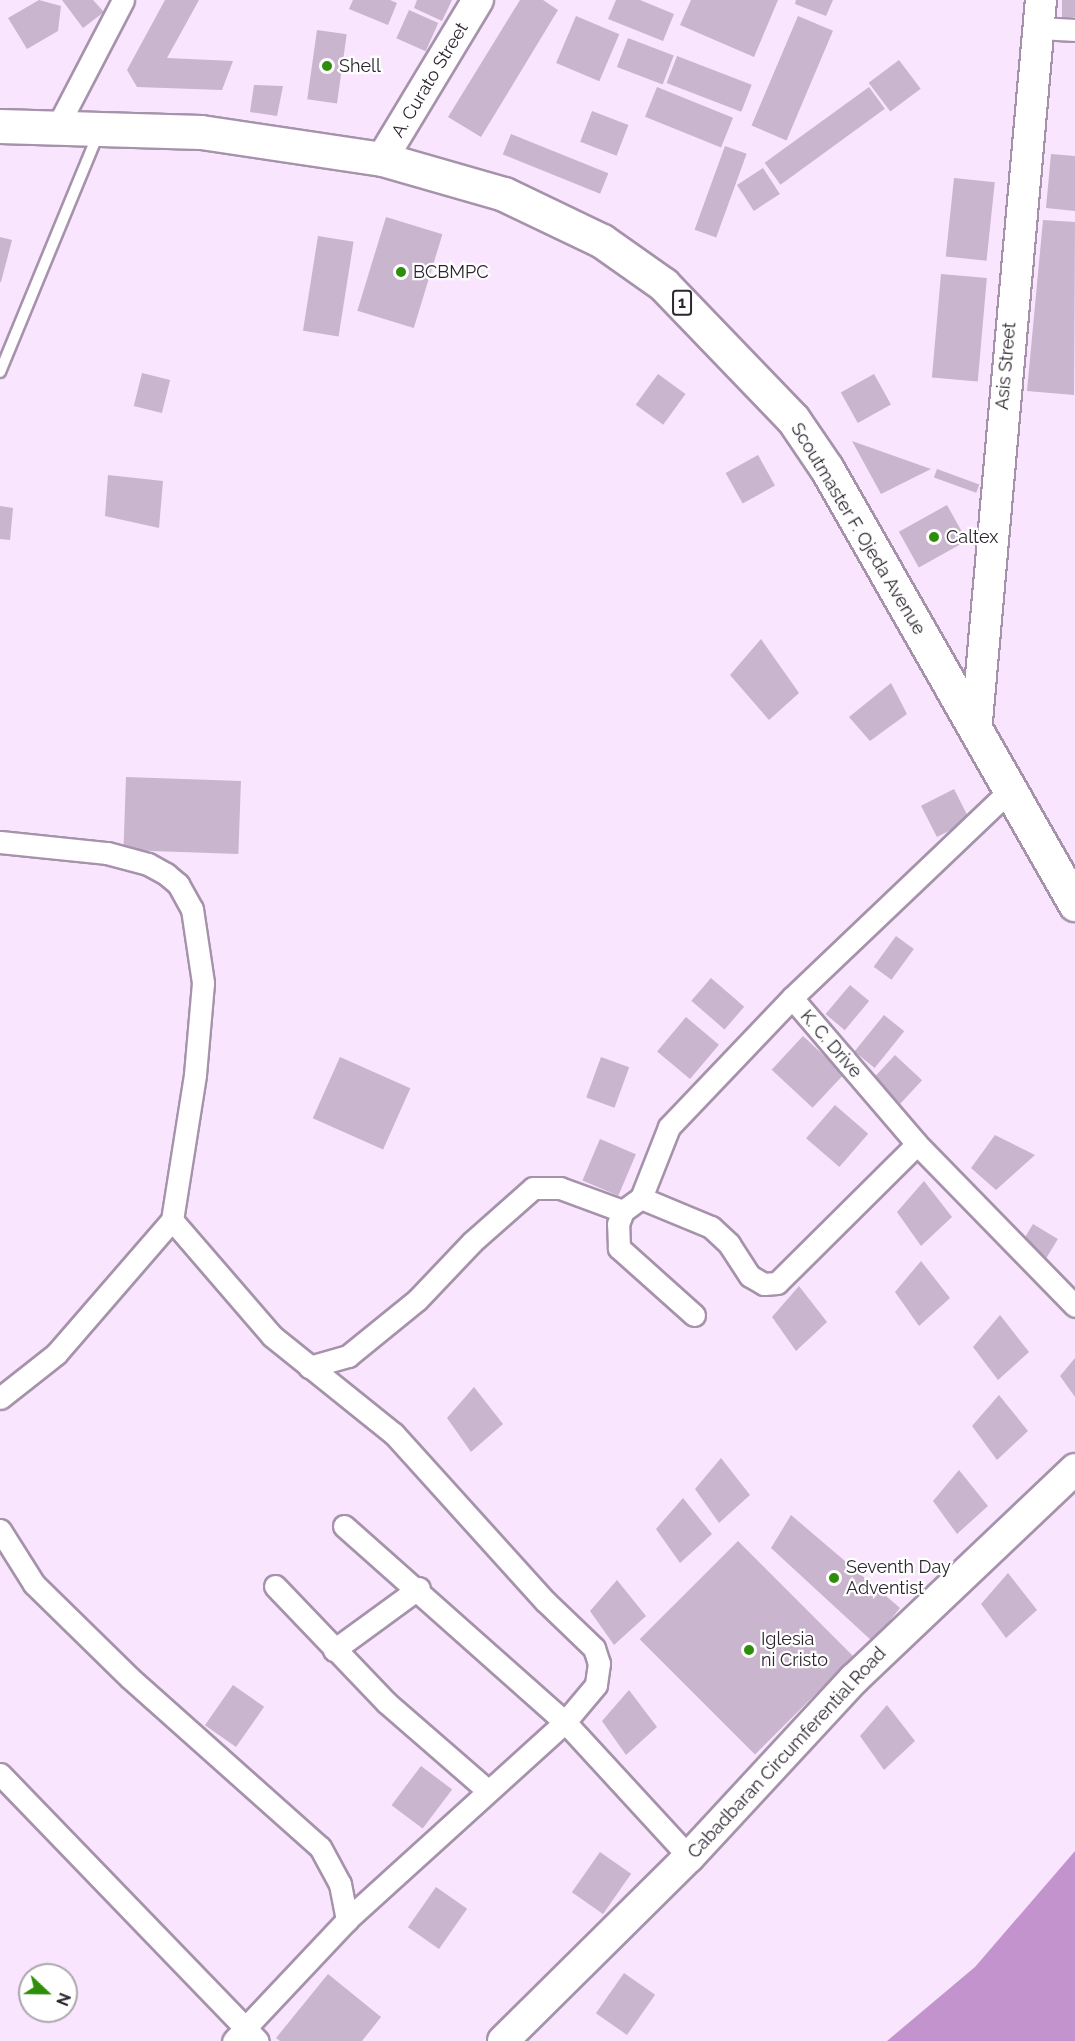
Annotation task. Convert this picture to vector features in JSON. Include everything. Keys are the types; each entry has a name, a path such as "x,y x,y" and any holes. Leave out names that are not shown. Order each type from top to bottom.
{"highway":[{"name":"Scoutmaster F. Ojeda Avenue","path":"0,126 201,132 382,159 504,194 602,241 663,284 794,419 976,732 1008,792 1075,904"}],"main road":[{"name":"A. Curato Street","path":"382,159 478,0"},
{"name":"Asis Street","path":"976,732 1003,390 1040,14"},
{"name":"Cabadbaran Circumferential Road","path":"503,2041 689,1857 854,1679 1075,1469"}],"street":[{"path":"57,127 123,0"},
{"path":"1040,14 1075,30"},
{"name":"K. C. Drive","path":"1008,792 792,998 917,1144 1075,1306"},
{"path":"0,842 107,853 148,864 178,884 192,909 203,983 195,1075 172,1220 56,1354 0,1398"},
{"path":"694,1315 619,1248 623,1211 642,1198 669,1127 792,998"},
{"path":"642,1198 711,1227 729,1244 750,1276 764,1284 777,1283 917,1144"},
{"path":"309,1366 348,1356 417,1300 472,1242 533,1188 560,1188 623,1211"},
{"path":"0,1774 245,2036 347,1920 487,1790 566,1722 596,1685 599,1663 594,1648 545,1601 394,1434 272,1336 172,1220"},
{"path":"344,1526 419,1588 566,1722 689,1857"},
{"path":"0,1530 34,1584 130,1678 320,1847 340,1884 347,1920"},
{"path":"275,1586 334,1650 487,1790"},
{"path":"334,1650 419,1588"}],"lane":[{"path":"0,372 101,128"}],"shaded area":[{"path":"1075,1851 1075,2041 887,2041 975,1967"}],"building":[{"path":"39,0 61,6 58,31 27,49 8,18"},
{"path":"62,0 93,0 104,12 83,28"},
{"path":"165,0 199,0 167,58 233,61 222,90 137,87 127,70"},
{"path":"353,0 390,0 397,3 388,25 349,9"},
{"path":"417,0 452,0 442,21 414,8"},
{"path":"520,0 543,0 558,10 481,137 448,117"},
{"path":"616,0 640,0 674,14 663,41 608,19"},
{"path":"691,0 778,0 754,57 680,25"},
{"path":"796,0 833,0 826,16 795,4"},
{"path":"1062,0 1075,0 1075,17 1062,17"},
{"path":"409,10 438,23 426,51 396,38"},
{"path":"576,16 619,34 599,81 556,63"},
{"path":"798,16 833,31 786,140 752,126"},
{"name":"Shell","path":"317,30 347,34 337,103 307,99"},
{"path":"628,38 674,56 663,85 617,67"},
{"path":"677,56 752,85 741,112 667,83"},
{"path":"899,60 921,89 890,112 869,83"},
{"path":"254,85 283,86 277,116 250,112"},
{"path":"657,87 733,118 721,147 645,117"},
{"path":"869,87 885,109 781,185 765,163"},
{"path":"592,111 628,125 617,156 580,142"},
{"path":"511,134 608,173 600,194 503,154"},
{"path":"725,146 747,154 716,237 695,230"},
{"path":"1051,154 1075,156 1075,211 1046,208"},
{"path":"763,168 780,194 754,211 737,185"},
{"path":"954,178 995,182 987,261 946,257"},
{"name":"BCBMPC","path":"386,217 442,234 414,328 357,311"},
{"path":"1043,220 1075,222 1074,395 1027,391"},
{"path":"318,236 354,242 339,336 303,331"},
{"path":"0,237 12,240 1,282 0,282"},
{"path":"941,274 987,278 978,382 932,378"},
{"path":"142,373 170,380 162,413 134,406"},
{"path":"658,374 686,394 663,425 636,405"},
{"path":"874,374 891,405 858,423 841,392"},
{"path":"852,441 931,469 881,494"},
{"path":"758,455 775,486 743,504 726,473"},
{"path":"937,469 979,484 976,493 934,477"},
{"path":"108,475 163,481 159,528 105,516"},
{"name":"Caltex","path":"947,505 967,541 919,568 899,532"},
{"path":"0,506 13,508 10,540 0,539"},
{"path":"761,639 799,693 769,720 730,675"},
{"path":"891,683 907,714 870,741 849,717"},
{"path":"126,777 241,781 238,854 123,850"},
{"path":"954,789 970,820 937,837 921,806"},
{"path":"896,936 914,949 891,980 874,967"},
{"path":"711,978 744,1007 725,1030 691,1001"},
{"path":"850,985 869,1001 845,1030 826,1014"},
{"path":"884,1015 904,1031 875,1068 854,1052"},
{"path":"686,1017 719,1045 690,1079 657,1051"},
{"path":"803,1036 844,1074 813,1108 772,1070"},
{"path":"895,1055 922,1080 900,1104 873,1078"},
{"path":"340,1057 410,1088 383,1150 313,1118"},
{"path":"601,1057 629,1067 614,1108 586,1097"},
{"path":"835,1105 868,1134 839,1167 806,1138"},
{"path":"995,1135 1035,1155 996,1190 971,1168"},
{"path":"600,1139 636,1154 618,1196 582,1180"},
{"path":"924,1181 952,1217 921,1246 897,1212"},
{"path":"1033,1224 1058,1239 1047,1258 1022,1243"},
{"path":"921,1261 950,1298 919,1326 895,1292"},
{"path":"799,1286 827,1322 796,1351 772,1317"},
{"path":"1000,1315 1029,1352 998,1380 973,1347"},
{"path":"1075,1358 1075,1397 1060,1376"},
{"path":"474,1387 503,1424 471,1452 447,1418"},
{"path":"999,1395 1028,1431 997,1460 972,1426"},
{"path":"721,1458 750,1495 719,1523 695,1489"},
{"path":"959,1470 988,1506 957,1534 933,1501"},
{"path":"683,1498 712,1534 680,1563 656,1529"},
{"name":"Seventh Day Adventist","path":"791,1515 900,1608 873,1642 771,1548"},
{"name":"Iglesia ni Cristo","path":"738,1541 853,1656 755,1755 640,1639"},
{"path":"1008,1573 1037,1610 1006,1638 981,1604"},
{"path":"617,1580 646,1616 614,1645 590,1611"},
{"path":"233,1685 264,1707 236,1747 205,1725"},
{"path":"629,1690 657,1727 626,1755 602,1721"},
{"path":"887,1705 915,1741 884,1770 860,1736"},
{"path":"421,1766 452,1789 423,1829 392,1805"},
{"path":"600,1852 631,1874 603,1914 572,1892"},
{"path":"436,1887 467,1909 439,1949 408,1927"},
{"path":"624,1973 655,1995 627,2035 596,2013"},
{"path":"328,1974 381,2017 362,2041 280,2041 276,2038"}],"place":[{"name":"Shell","path":"327,66"},
{"name":"BCBMPC","path":"401,272"},
{"name":"Caltex","path":"934,537"},
{"name":"Seventh Day Adventist","path":"834,1578"},
{"name":"Iglesia ni Cristo","path":"749,1650"}]}
